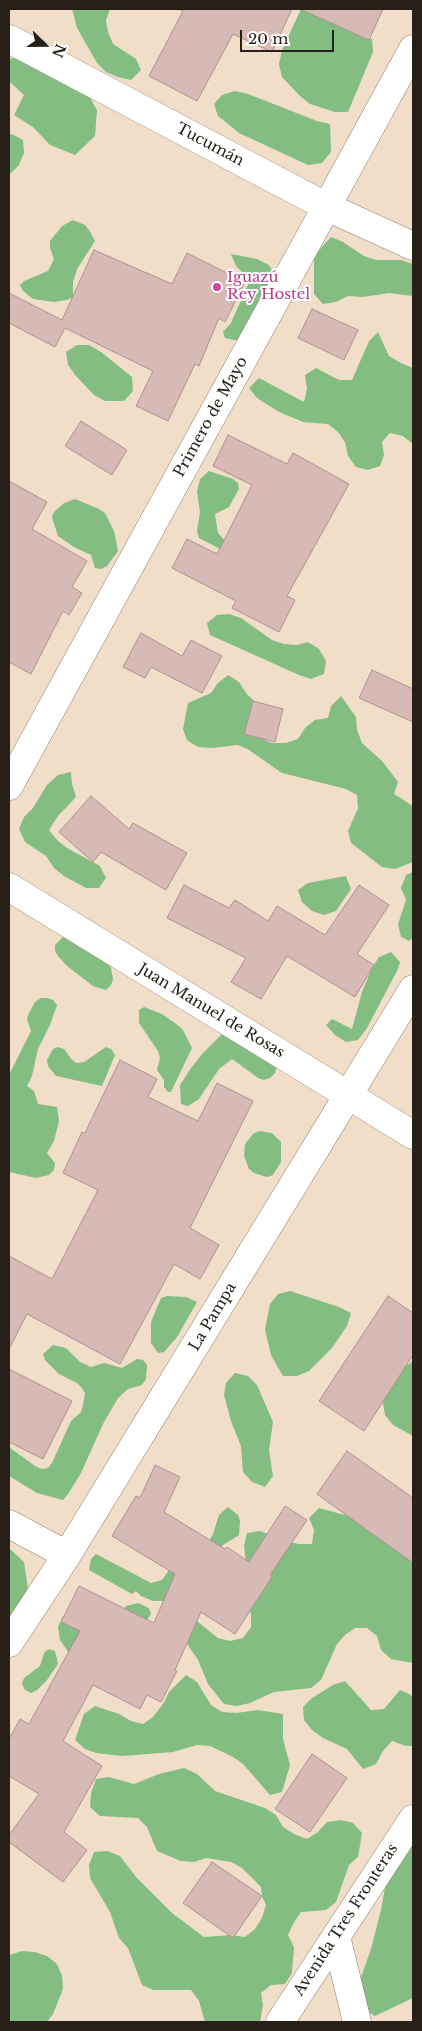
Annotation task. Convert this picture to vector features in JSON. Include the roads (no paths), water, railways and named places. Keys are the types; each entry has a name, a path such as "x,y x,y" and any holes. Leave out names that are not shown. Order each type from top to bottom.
{"street":[{"name":"Tucumán","path":"9,39 327,207 413,246"},
{"name":"Primero de Mayo","path":"9,786 413,49"},
{"name":"Juan Manuel de Rosas","path":"9,887 413,1135"},
{"name":"La Pampa","path":"9,1642 67,1555 413,989"},
{"path":"9,1524 67,1555"},
{"name":"Avenida Tres Fronteras","path":"280,2022 413,1819"},
{"path":"336,1936 357,2022"}],"place":[{"name":"Iguazú Rey Hostel","path":"217,287"}]}
